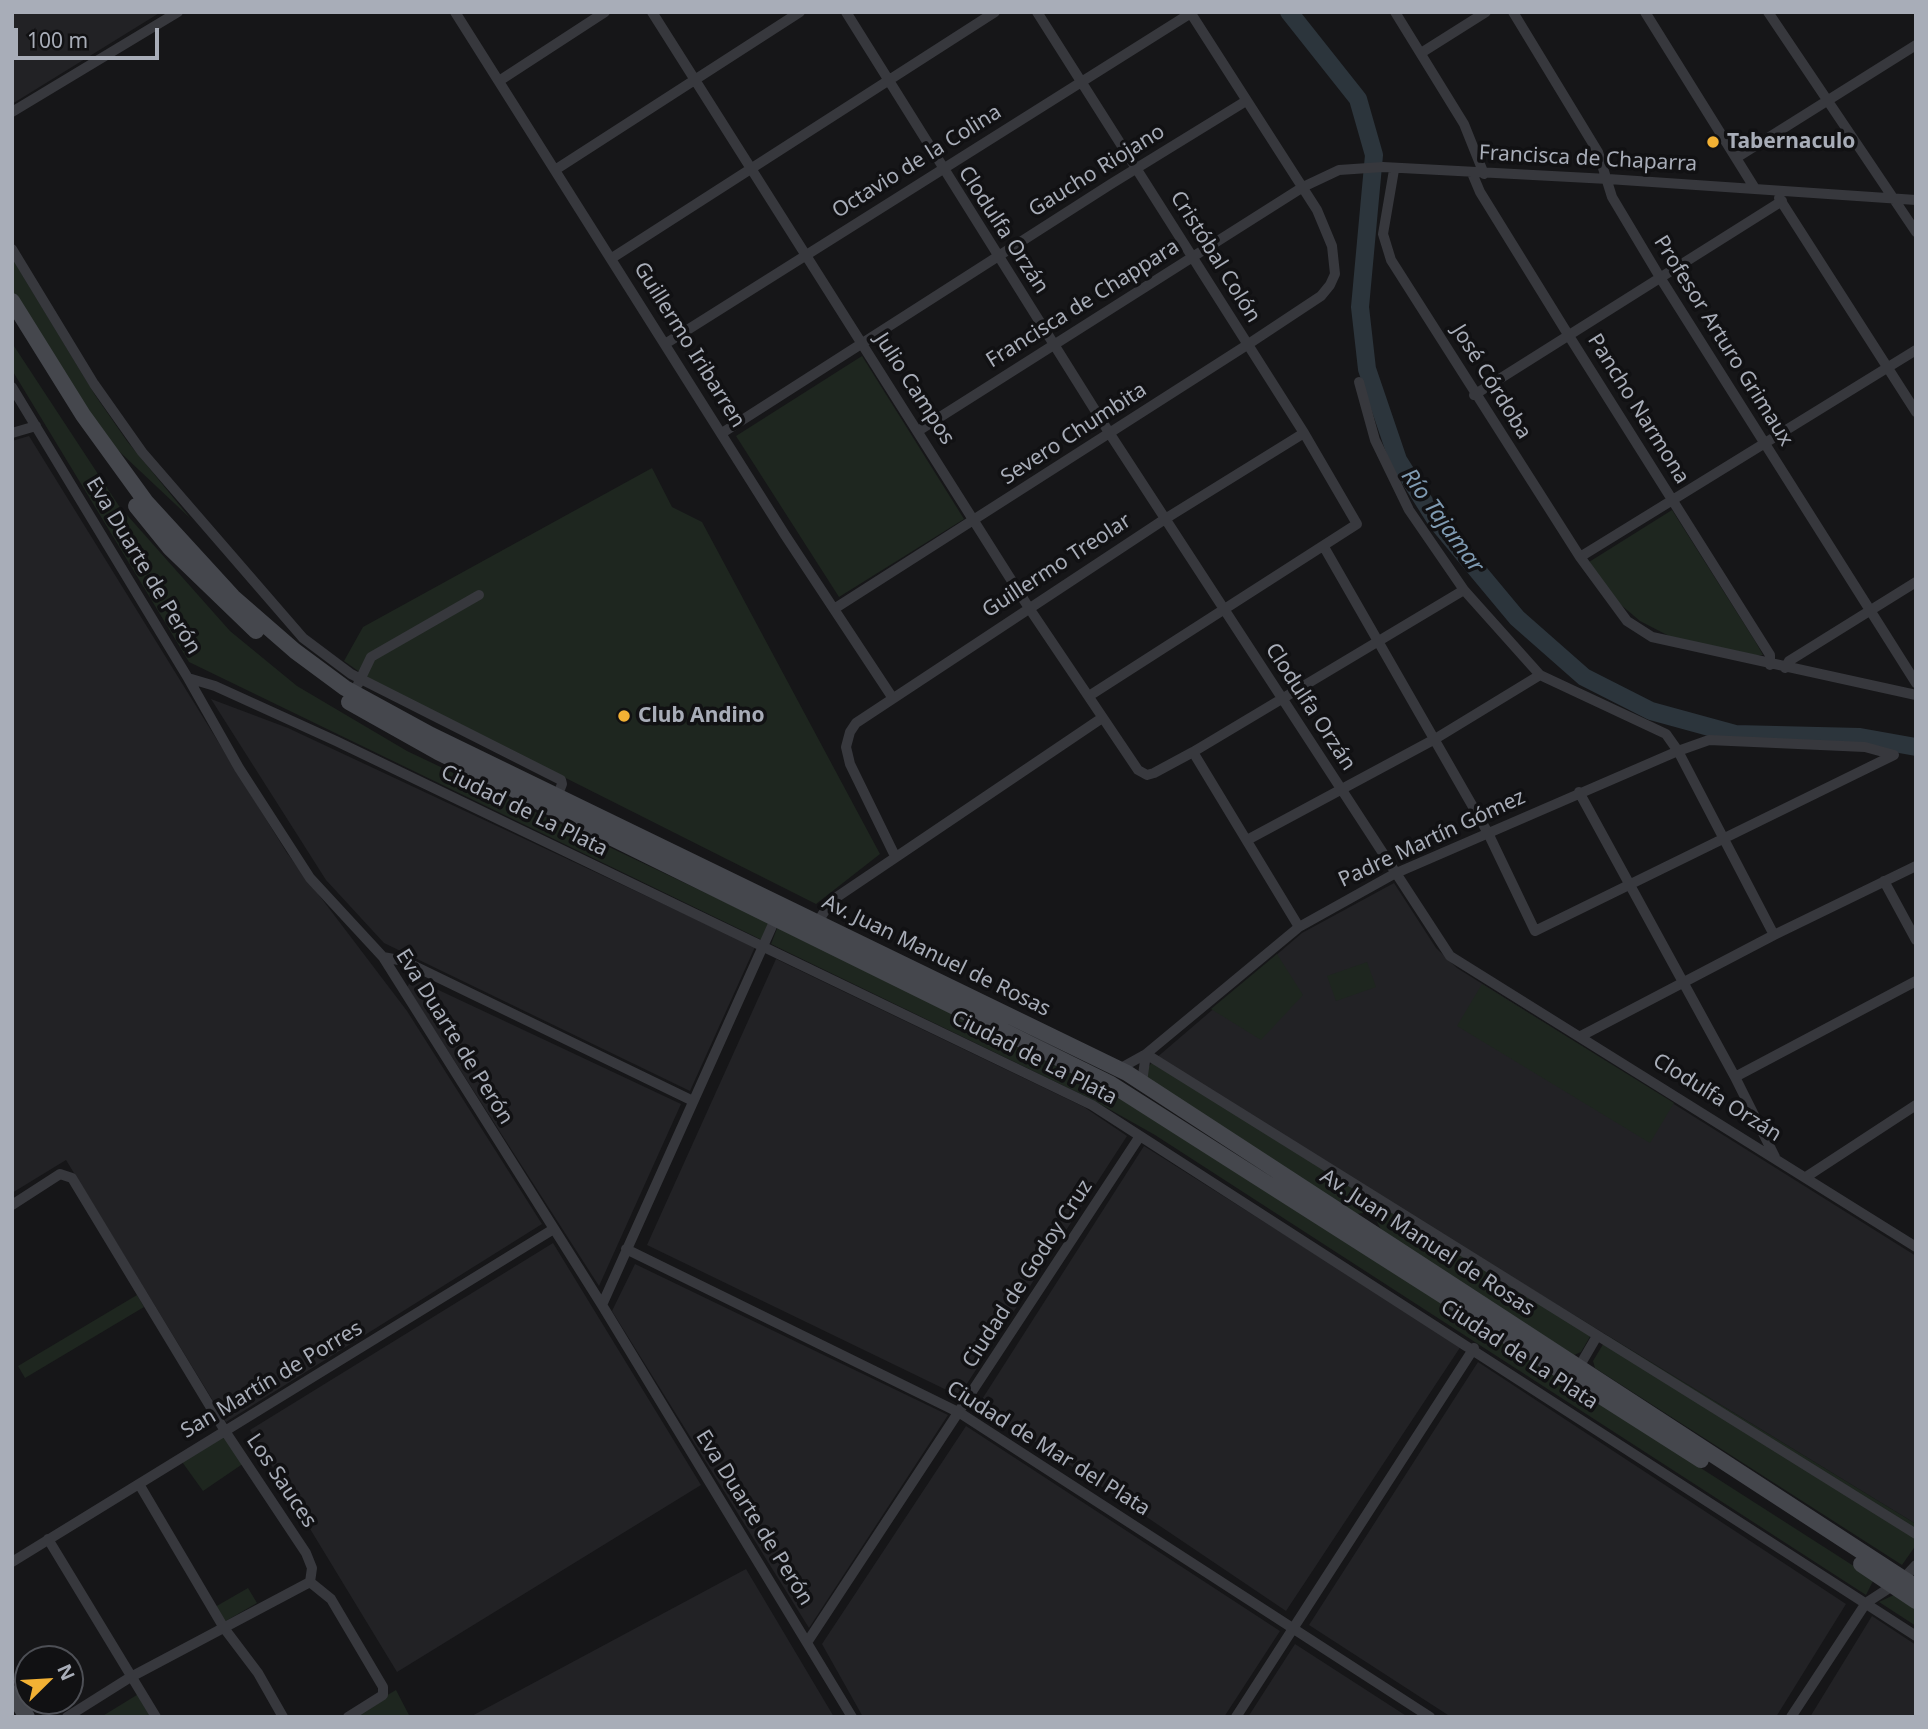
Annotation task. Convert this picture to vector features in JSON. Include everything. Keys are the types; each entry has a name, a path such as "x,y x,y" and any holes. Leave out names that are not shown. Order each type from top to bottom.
{"main road":[{"name":"Av. Juan Manuel de Rosas","path":"12,301 83,415 146,502 233,597 305,659 357,686 431,735 817,920 1142,1082 1579,1367 1904,1584 1916,1601"},
{"name":"Av. Juan Manuel de Rosas","path":"12,317 93,446 142,515 208,586 293,662 384,724 774,920 1111,1084 1904,1584"},
{"path":"12,1693 27,1717"}],"street":[{"path":"12,112 178,12"},
{"name":"Guillermo Iribarren","path":"455,12 892,697"},
{"path":"499,81 605,12"},
{"name":"Julio Campos","path":"652,12 1030,608 1138,769 1147,775 1154,774 1193,752"},
{"path":"555,170 800,12"},
{"name":"Clodulfa Orzán","path":"846,12 942,170 1110,434 1394,874 1450,956 1916,1247"},
{"path":"612,258 995,12"},
{"name":"Cristóbal Colón","path":"1037,12 1304,433 1357,524 1324,547"},
{"path":"1395,12 1471,135 1484,174"},
{"path":"1421,53 1486,12"},
{"name":"Profesor Arturo Grimaux","path":"1513,12 1598,152 1612,197 1661,279 1916,683"},
{"path":"1645,12 1754,187"},
{"path":"1768,12 1916,232"},
{"path":"1191,13 1303,187"},
{"name":"Octavio de la Colina","path":"665,344 1191,13"},
{"path":"1736,158 1916,45"},
{"name":"Gaucho Riojano","path":"722,433 1247,101"},
{"name":"Francisca de Chaparra","path":"1388,168 1754,187 1916,200"},
{"name":"Francisca de Chappara","path":"918,431 1303,187 1339,170 1388,168"},
{"name":"José Córdoba","path":"1388,168 1383,234 1385,246 1475,395 1610,602 1627,621 1652,638 1916,695"},
{"name":"Pancho Narmona","path":"1472,173 1480,192 1569,337 1770,655 1770,665"},
{"name":"Severo Chumbita","path":"834,608 1110,434 1321,296 1335,274 1332,246 1303,187"},
{"path":"1774,190 1916,412"},
{"path":"1475,395 1782,201"},
{"path":"12,250 94,384 142,452 303,638 357,686 371,657 479,595"},
{"path":"1580,557 1916,350"},
{"path":"1359,382 1375,440 1389,472 1409,510 1464,590 1540,675 1666,734 1678,751 1722,840 1774,935"},
{"name":"Eva Duarte de Perón","path":"12,387 188,678 239,768 310,878 383,957 601,1305 852,1717"},
{"path":"12,433 36,426"},
{"name":"Guillermo Treolar","path":"895,856 850,764 846,747 856,723 1165,519 1304,433"},
{"path":"1089,696 1223,608 1324,547 1488,832 1535,931 1722,840"},
{"path":"1785,668 1789,661 1916,582"},
{"path":"1299,927 1249,839 1193,752 1280,697 1464,590"},
{"path":"1249,839 1434,739 1540,675"},
{"name":"Ciudad de La Plata","path":"188,678 215,686 336,741 1092,1105 1474,1348 1916,1636"},
{"path":"810,937 817,920 831,901 1102,718"},
{"name":"Padre Martín Gómez","path":"1119,1069 1146,1054 1299,927 1394,874 1678,751 1709,740 1865,747 1894,755 1722,840"},
{"path":"1579,792 1735,1077 1775,1157"},
{"path":"1581,1037 1774,935 1916,866"},
{"path":"1884,881 1916,940"},
{"path":"601,1305 783,905"},
{"path":"383,957 404,961 693,1101"},
{"path":"1735,1077 1916,981"},
{"path":"1142,1082 1146,1054 1916,1534"},
{"path":"1806,1177 1916,1105"},
{"name":"Ciudad de Godoy Cruz","path":"808,1641 1140,1136"},
{"name":"Los Sauces","path":"12,1205 60,1174 72,1178 225,1431 306,1553 312,1568 310,1582"},
{"name":"San Martín de Porres","path":"12,1562 552,1230"},
{"path":"1904,1239 1916,1231"},
{"name":"Ciudad de Mar del Plata","path":"626,1248 960,1413 1430,1717"},
{"path":"1579,1367 1597,1336"},
{"path":"1237,1717 1474,1348"},
{"path":"139,1484 224,1628 258,1673 283,1717"},
{"path":"48,1539 156,1717"},
{"path":"1791,1717 1866,1603 1904,1584 1916,1565"},
{"path":"67,1717 132,1677 310,1582 331,1600 383,1687 383,1695 348,1717"}],"shaded area":[{"path":"12,12 161,12 12,104"},
{"path":"12,258 95,395 127,441 190,518 106,439 59,372 12,291"},
{"path":"12,343 119,506 230,631 297,686 407,751 769,923 762,940 189,662 12,370"},
{"path":"862,356 964,519 839,597 736,436"},
{"path":"29,436 287,853 407,1011 542,1224 226,1422 66,1160 12,1193 12,441"},
{"name":"Club Andino","path":"652,468 672,507 702,522 880,854 816,904 371,680 344,661 363,627"},
{"path":"1672,510 1763,655 1748,655 1671,637 1640,621 1614,599 1589,562"},
{"path":"211,699 288,728 755,947 690,1091 384,943 326,880"},
{"path":"1394,883 1436,948 1457,968 1916,1256 1916,1524 1155,1059 1302,933"},
{"path":"778,926 1120,1096 1874,1579 1866,1595 1155,1135 1093,1100 771,944"},
{"path":"1277,954 1303,995 1261,1040 1211,1009"},
{"path":"776,959 1084,1107 1127,1136 959,1396 647,1245"},
{"path":"1367,962 1376,987 1336,1001 1327,976"},
{"path":"413,978 681,1104 599,1286 407,987"},
{"path":"1482,984 1674,1103 1650,1143 1457,1026"},
{"path":"1155,1059 1375,1194 1363,1213 1357,1214 1146,1080 1146,1070"},
{"path":"1144,1146 1461,1346 1286,1611 979,1404"},
{"path":"1389,1202 1595,1328 1581,1352 1574,1355 1383,1233 1377,1222"},
{"path":"553,1243 701,1485 397,1672 250,1430"},
{"path":"635,1264 948,1415 809,1628 612,1311"},
{"path":"137,1295 144,1307 25,1378 18,1366"},
{"path":"1608,1336 1916,1524 1916,1545 1902,1565 1595,1368 1593,1361"},
{"path":"1478,1362 1846,1604 1776,1717 1451,1717 1309,1625"},
{"path":"966,1426 1280,1631 1224,1717 863,1717 822,1644"},
{"path":"224,1432 244,1463 203,1491 180,1459"},
{"path":"746,1569 834,1717 470,1717"},
{"path":"248,1588 257,1603 224,1622 215,1607"},
{"path":"1898,1593 1916,1605 1916,1626 1879,1602"},
{"path":"1872,1616 1916,1645 1916,1717 1810,1717"},
{"path":"1295,1644 1408,1717 1248,1717"},
{"path":"396,1690 410,1717 354,1717 362,1710"},
{"path":"140,1693 152,1717 101,1717"}],"waterway":[{"name":"Río Tajamar","path":"1289,12 1358,99 1374,155 1360,307 1367,369 1398,460 1437,522 1517,618 1584,677 1651,711 1735,734 1860,737 1916,747"}],"place":[{"name":"Tabernaculo","path":"1713,142"},
{"name":"Club Andino","path":"624,716"}]}
